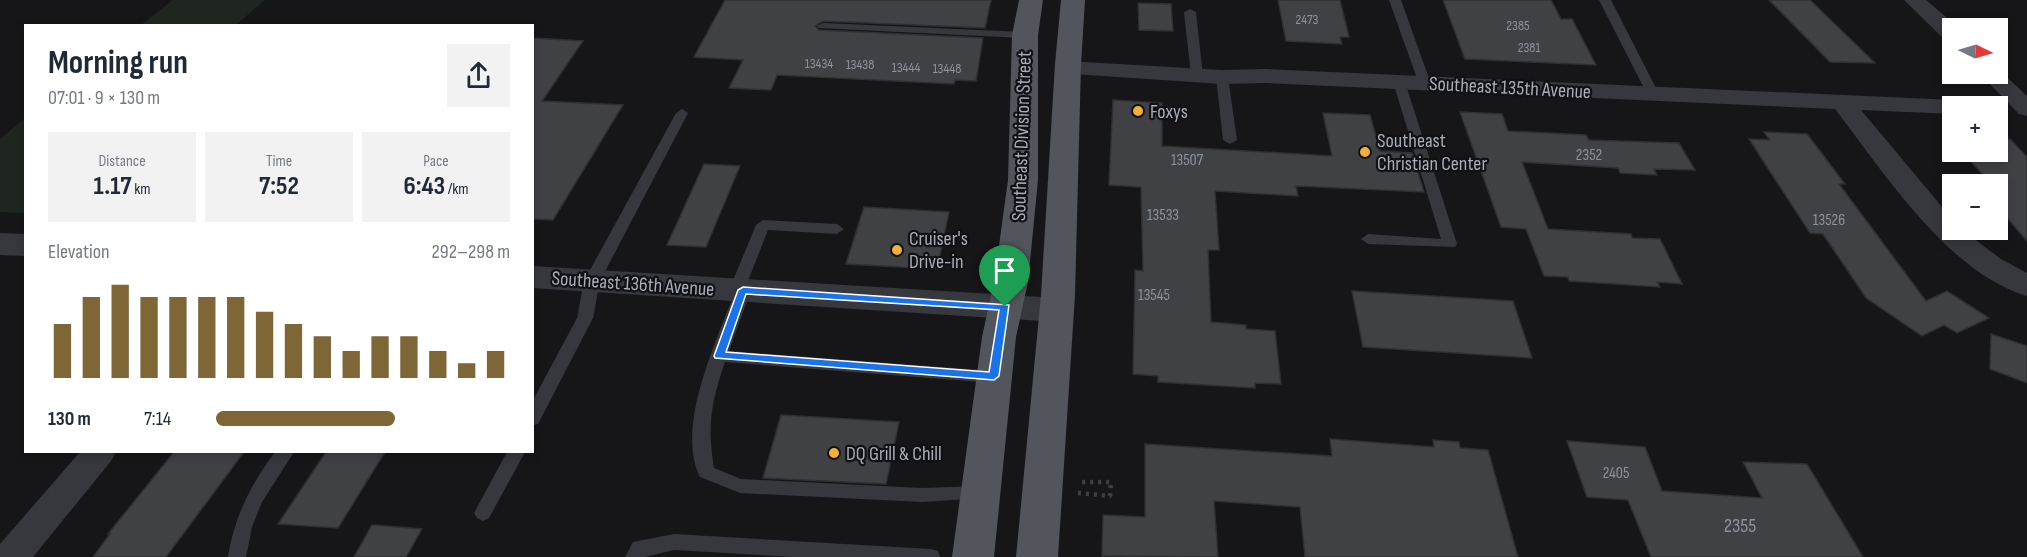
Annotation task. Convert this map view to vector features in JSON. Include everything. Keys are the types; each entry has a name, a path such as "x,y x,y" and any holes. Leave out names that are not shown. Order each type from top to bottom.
{"main road":[{"name":"Southeast Division Street","path":"973,557 994,376 1011,282 1023,180 1025,35 1031,0"},
{"path":"1037,557 1057,309 1064,180 1066,68 1073,0"},
{"path":"1025,35 1042,52 1048,62 1066,68"}],"street":[{"path":"1914,0 1942,25"},
{"name":"Southeast 135th Avenue","path":"1066,68 1197,76 1399,82 1942,107"},
{"path":"2002,84 2027,110"},
{"path":"1842,102 1931,214 1956,239 1991,266 2027,286"},
{"path":"2008,109 2027,110"},
{"path":"0,244 24,245"},
{"name":"Southeast 136th Avenue","path":"534,277 1057,309"},
{"path":"11,557 98,453"}],"lane":[{"path":"1395,0 1425,84"},
{"path":"1605,0 1653,94"},
{"path":"1190,12 1197,76"},
{"path":"823,26 1025,35"},
{"path":"1222,77 1230,140"},
{"path":"1368,239 1450,244 1399,82"},
{"path":"534,415 585,318 592,281 682,113"},
{"path":"837,229 763,225 706,394 700,436 706,472 740,486 922,495 980,493"},
{"path":"719,356 994,376"},
{"path":"237,557 240,535 251,503 284,453"},
{"path":"483,513 515,453"},
{"path":"634,557 640,548 674,542 931,557"}],"path":[{"path":"1071,492 1110,496 1112,482 1081,482"}],"shaded area":[{"path":"173,0 265,0 237,24 142,24"},
{"path":"24,119 24,213 0,212 0,139"}],"building":[{"path":"725,0 991,0 985,28 823,21 815,26 819,30 983,38 976,81 955,80 954,84 777,75 771,90 729,88 743,60 694,57"},
{"path":"1278,0 1340,0 1349,37 1340,37 1342,44 1286,41"},
{"path":"1443,0 1551,0 1561,19 1572,19 1596,65 1465,59"},
{"path":"1769,0 1810,0 1875,63 1830,62"},
{"path":"1138,3 1171,4 1173,31 1139,30"},
{"path":"534,38 583,41 542,101 623,105 553,220 534,219"},
{"path":"1113,100 1162,103 1162,146 1332,156 1323,113 1370,115 1380,151 1412,153 1424,192 1296,186 1298,196 1215,191 1219,250 1208,250 1211,322 1246,325 1246,329 1275,331 1281,384 1255,383 1255,388 1158,382 1158,376 1133,374 1135,270 1143,271 1141,187 1109,185"},
{"path":"1460,112 1502,114 1508,131 1586,135 1589,140 1679,143 1695,170 1654,169 1657,175 1620,173 1618,168 1522,162 1548,229 1631,234 1632,238 1660,239 1682,284 1657,282 1660,287 1569,281 1568,277 1544,276 1526,229 1501,227"},
{"path":"1764,132 1807,134 1845,184 1839,184 1926,301 1947,291 1989,318 1957,333 1944,325 1922,336 1866,298 1823,234 1810,233 1749,139 1770,140"},
{"path":"2008,139 2027,157 2027,241 2008,219 2008,174 1983,174 1971,162 2008,162"},
{"path":"704,164 740,166 706,247 667,245"},
{"path":"864,207 949,212 937,269 846,264"},
{"path":"1352,291 1513,301 1532,358 1363,347"},
{"path":"1991,334 2027,346 2027,383 1990,369"},
{"name":"DQ Grill & Chill","path":"781,415 899,422 886,484 763,478"},
{"path":"1330,439 1434,447 1433,440 1459,442 1460,448 1488,450 1518,557 1305,557 1300,507 1214,501 1218,557 1102,556 1103,515 1145,517 1145,444 1332,456"},
{"path":"1567,441 1645,447 1662,491 1762,498 1743,462 1807,464 1863,557 1651,557 1628,500 1587,497"},
{"path":"173,453 243,453 166,557 93,557 110,534 108,534"},
{"path":"325,453 384,453 338,528 278,524"},
{"path":"372,525 422,529 406,557 354,557"}],"place":[{"name":"Foxys","path":"1138,111"},
{"name":"Southeast Christian Center","path":"1365,152"},
{"name":"Cruiser's Drive-in","path":"897,250"},
{"name":"DQ Grill & Chill","path":"834,453"}],"route":[{"path":"743,290 1005,307 994,376 719,356 743,290"}]}
